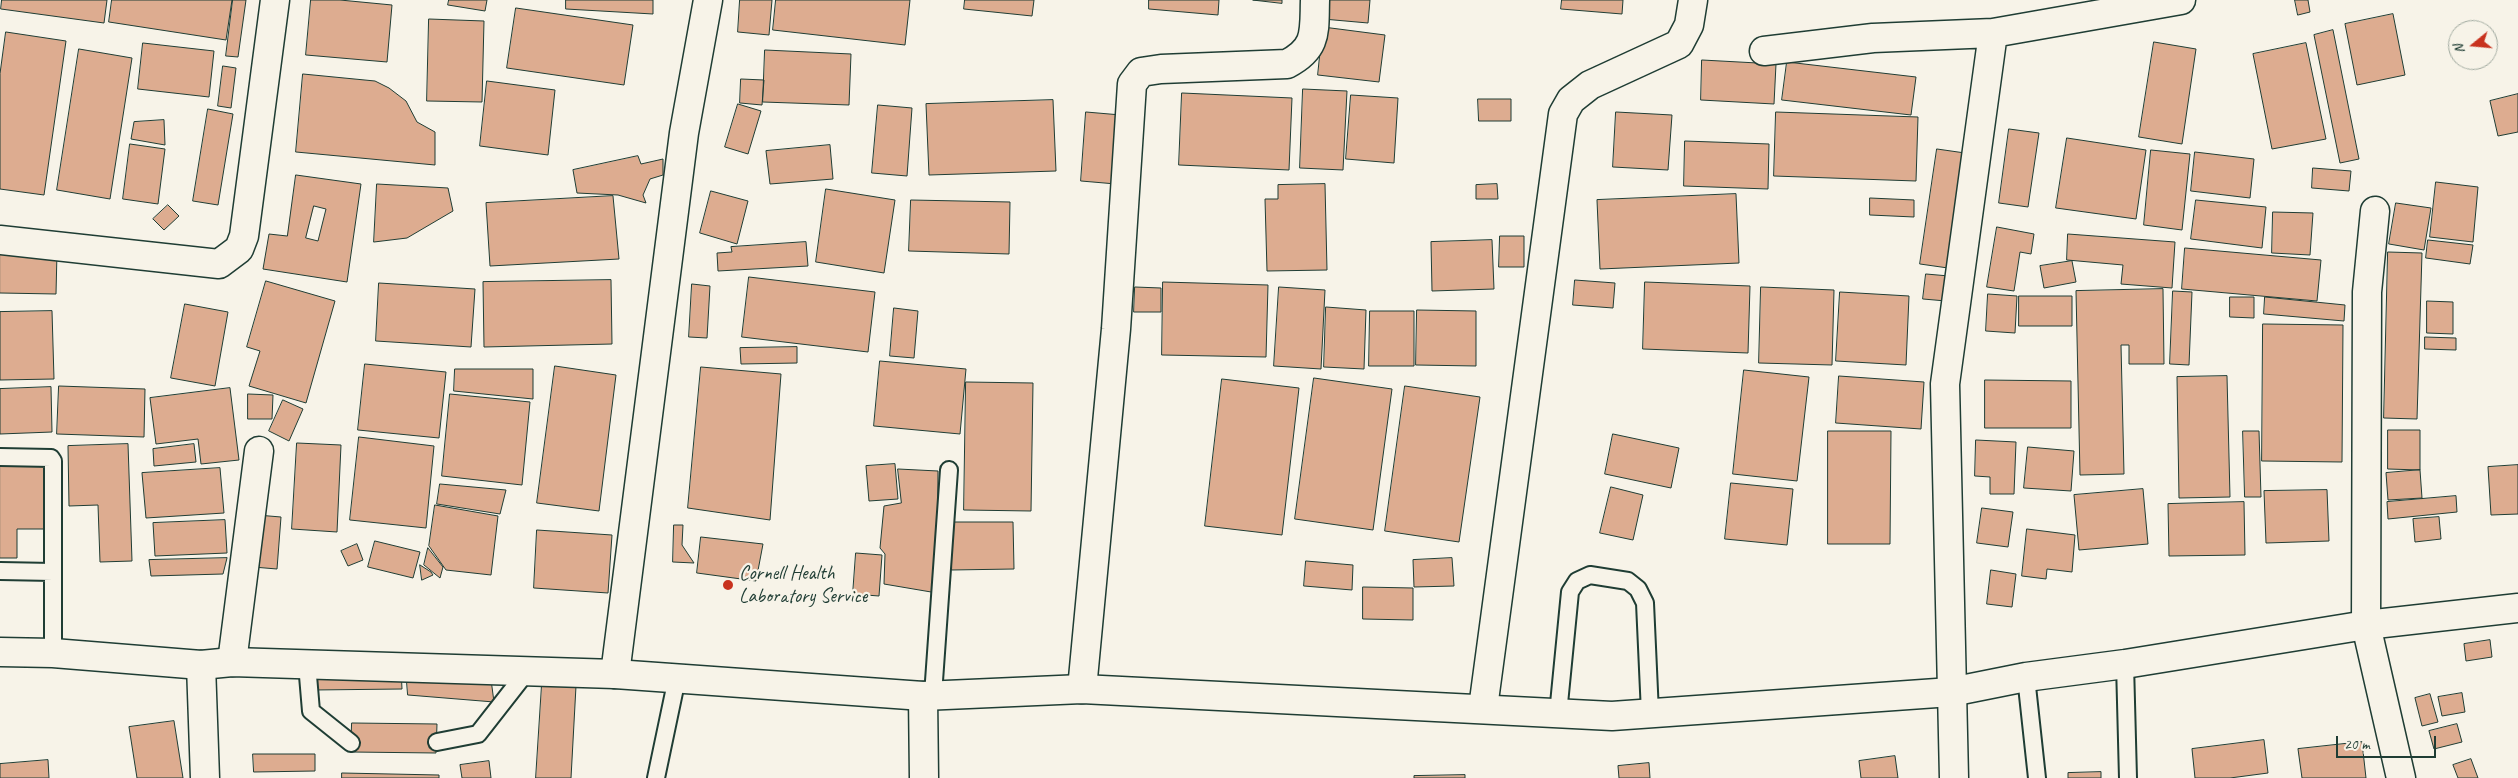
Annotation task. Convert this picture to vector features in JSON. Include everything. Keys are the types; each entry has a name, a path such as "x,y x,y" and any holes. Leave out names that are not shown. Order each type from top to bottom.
{"street":[{"path":"0,240 219,264 239,248 244,236 276,0"},
{"path":"615,674 684,133 708,0"},
{"path":"1082,689 1116,329 1132,84 1141,72 1160,69 1287,64 1303,56 1313,39 1315,0"},
{"path":"1482,708 1563,114 1571,100 1590,85 1679,44 1689,25 1693,0"},
{"path":"1764,51 1873,38 1993,33 2181,0"},
{"path":"1954,778 1950,692 1945,384 1993,33"},
{"path":"2375,211 2367,292 2366,625 2402,778"},
{"path":"232,662 260,452"},
{"path":"0,652 53,653 201,665 232,662 615,674 928,696 1082,689 1612,716 1950,692 2026,677 2125,664 2366,625 2518,608"},
{"path":"201,665 205,778"},
{"path":"924,778 928,696"}],"lane":[{"path":"0,457 52,459 53,653"},
{"path":"928,696 949,470"},
{"path":"0,571 53,572"},
{"path":"1558,714 1570,592 1577,581 1590,575 1628,580 1638,589 1645,602 1650,713"},
{"path":"307,664 311,711 351,743"},
{"path":"2125,664 2128,778"},
{"path":"436,742 478,734 528,670"},
{"path":"2026,677 2037,778"},
{"path":"656,778 677,678"}],"building":[{"path":"2,0 107,0 104,23 1,9"},
{"path":"112,0 232,0 226,40 109,22"},
{"path":"233,0 246,0 238,57 226,56"},
{"path":"311,0 340,0 392,5 387,62 306,55"},
{"path":"449,0 487,0 485,11 448,5"},
{"path":"566,0 653,0 653,14 566,9"},
{"path":"740,0 772,0 769,35 738,32"},
{"path":"776,0 910,0 905,45 773,30"},
{"path":"965,0 1034,0 1032,16 964,9"},
{"path":"1149,0 1219,0 1218,15 1149,9"},
{"path":"1253,0 1282,0 1282,3"},
{"path":"1325,0 1370,0 1368,23 1323,19"},
{"path":"1562,0 1623,0 1622,14 1561,9"},
{"path":"2295,0 2308,0 2310,12 2298,15"},
{"path":"516,8 633,25 624,85 507,68"},
{"path":"2393,14 2405,75 2357,85 2345,24"},
{"path":"429,19 484,21 482,102 427,101"},
{"path":"1323,27 1385,35 1379,82 1318,75"},
{"path":"2333,30 2359,159 2340,163 2314,35"},
{"path":"6,32 66,41 44,195 0,189 0,74"},
{"path":"2154,42 2196,49 2182,144 2139,137"},
{"path":"143,43 214,51 209,97 138,89"},
{"path":"2306,43 2326,139 2272,149 2253,54"},
{"path":"79,49 132,58 110,199 57,190"},
{"path":"765,50 851,54 849,105 763,102"},
{"path":"1702,60 1776,64 1774,104 1701,100"},
{"path":"1787,62 1916,77 1911,115 1782,100"},
{"path":"223,66 236,68 231,108 218,106"},
{"path":"303,74 375,81 389,88 406,101 417,122 435,132 435,165 296,152"},
{"path":"741,79 764,80 762,105 740,103"},
{"path":"487,81 555,90 548,155 480,146"},
{"path":"1303,89 1347,91 1343,170 1300,168"},
{"path":"1182,93 1292,98 1289,170 1179,165"},
{"path":"2518,94 2518,132 2498,136 2490,101"},
{"path":"1351,95 1398,98 1394,163 1346,159"},
{"path":"1478,99 1511,99 1511,121 1479,121"},
{"path":"1053,100 1056,171 929,175 926,104"},
{"path":"738,104 761,111 748,154 725,147"},
{"path":"878,105 912,108 907,176 872,173"},
{"path":"208,109 233,114 218,205 193,201"},
{"path":"1086,112 1121,115 1116,184 1081,181"},
{"path":"1616,112 1672,115 1668,170 1613,167"},
{"path":"1776,112 1918,117 1916,181 1774,176"},
{"path":"164,120 165,145 131,139 134,122"},
{"path":"2009,129 2039,133 2028,207 1999,203"},
{"path":"2067,138 2146,150 2136,219 2056,208"},
{"path":"1685,141 1769,144 1768,189 1684,186"},
{"path":"130,144 165,149 158,204 123,199"},
{"path":"830,145 833,179 770,184 766,151"},
{"path":"1937,149 1965,153 1948,268 1920,264"},
{"path":"2151,150 2190,154 2182,230 2144,225"},
{"path":"2195,152 2254,159 2250,198 2191,191"},
{"path":"638,156 641,164 663,159 663,175 650,179 643,195 646,203 618,195 577,193 573,170"},
{"path":"2313,168 2351,171 2349,191 2312,188"},
{"path":"296,175 361,184 347,282 263,269 269,234 287,236","holes":["314,206 326,209 318,241 306,238"]},
{"path":"2436,182 2478,187 2473,242 2430,237"},
{"path":"377,184 448,188 453,211 407,238 374,242"},
{"path":"1325,184 1327,270 1267,271 1265,199 1278,199 1278,185"},
{"path":"1497,184 1498,199 1476,199 1476,185"},
{"path":"826,189 895,200 884,273 816,262"},
{"path":"711,191 748,201 737,244 700,233"},
{"path":"1736,194 1739,263 1600,269 1597,200"},
{"path":"613,196 619,259 490,266 486,203"},
{"path":"1870,198 1914,200 1914,217 1870,215"},
{"path":"911,200 1010,202 1009,254 909,251"},
{"path":"2196,200 2266,207 2262,248 2191,239"},
{"path":"2396,203 2431,208 2424,250 2389,244"},
{"path":"168,205 179,216 164,230 153,219"},
{"path":"2273,212 2313,213 2310,255 2272,253"},
{"path":"1997,227 2034,234 2031,254 2020,252 2014,291 1987,287"},
{"path":"2068,234 2175,242 2172,288 2121,284 2123,265 2067,260"},
{"path":"1500,236 1524,236 1524,267 1499,267"},
{"path":"1492,240 1494,289 1432,291 1431,242"},
{"path":"2428,240 2473,245 2470,264 2426,258"},
{"path":"806,242 808,266 718,271 717,253 732,252 731,247"},
{"path":"2185,248 2321,260 2317,301 2182,289"},
{"path":"0,249 57,252 56,294 0,293"},
{"path":"2388,252 2422,253 2417,419 2384,418"},
{"path":"2072,261 2076,282 2044,288 2040,266"},
{"path":"1926,274 1949,276 1946,301 1923,299"},
{"path":"749,277 875,292 868,352 742,337"},
{"path":"611,280 612,344 484,347 483,282"},
{"path":"1575,280 1615,283 1613,308 1573,305"},
{"path":"266,281 335,301 306,403 249,386 260,351 247,347"},
{"path":"1163,282 1268,285 1266,357 1162,355"},
{"path":"1645,282 1750,286 1748,353 1643,349"},
{"path":"379,283 475,289 471,347 376,341"},
{"path":"692,284 710,286 707,338 689,337"},
{"path":"1135,287 1161,288 1161,312 1134,312"},
{"path":"1279,287 1325,290 1321,369 1274,366"},
{"path":"1761,287 1834,290 1832,365 1759,363"},
{"path":"2163,289 2164,364 2129,364 2129,345 2121,345 2124,474 2080,475 2076,291"},
{"path":"2173,291 2192,292 2189,365 2170,364"},
{"path":"1840,292 1909,296 1906,365 1836,361"},
{"path":"1988,294 2017,296 2015,333 1986,331"},
{"path":"2019,296 2072,296 2072,326 2019,326"},
{"path":"2230,297 2254,297 2254,318 2230,317"},
{"path":"2265,297 2345,305 2344,321 2264,314"},
{"path":"2427,301 2453,302 2453,334 2427,333"},
{"path":"185,304 228,312 215,386 171,378"},
{"path":"1326,307 1366,310 1364,369 1324,367"},
{"path":"894,308 918,311 914,358 890,356"},
{"path":"1417,310 1476,311 1476,366 1416,365"},
{"path":"52,311 54,379 0,380 0,312"},
{"path":"1370,311 1414,311 1414,366 1369,366"},
{"path":"2263,324 2343,325 2342,462 2262,461"},
{"path":"2425,337 2456,338 2456,350 2425,349"},
{"path":"797,347 797,363 741,364 740,348"},
{"path":"880,361 966,369 960,434 874,426"},
{"path":"365,364 446,372 439,438 358,430"},
{"path":"555,366 616,375 599,511 537,503"},
{"path":"701,367 781,374 770,520 688,508"},
{"path":"455,369 533,369 533,399 454,391"},
{"path":"1744,370 1809,377 1797,481 1733,474"},
{"path":"1839,376 1924,382 1921,429 1836,423"},
{"path":"2227,376 2230,497 2179,498 2177,377"},
{"path":"1314,378 1392,389 1373,530 1295,519"},
{"path":"1222,379 1299,388 1282,535 1205,526"},
{"path":"1985,380 2071,381 2071,428 1985,428"},
{"path":"966,382 1033,383 1031,511 964,510"},
{"path":"59,386 145,389 144,437 57,434"},
{"path":"1405,386 1480,397 1459,542 1385,531"},
{"path":"51,387 52,432 0,434 0,389"},
{"path":"230,388 239,460 201,464 198,439 156,444 150,398"},
{"path":"248,394 273,395 272,419 248,419"},
{"path":"450,394 530,402 522,485 442,476"},
{"path":"283,400 303,409 289,441 269,431"},
{"path":"2388,430 2420,430 2420,470 2388,469"},
{"path":"1828,431 1891,431 1890,544 1828,544"},
{"path":"2243,431 2259,431 2261,497 2245,497"},
{"path":"1613,434 1679,448 1671,488 1605,474"},
{"path":"359,437 434,446 426,528 350,520"},
{"path":"1976,440 2016,442 2014,494 1990,494 1990,477 1975,476"},
{"path":"297,443 341,445 337,532 292,529"},
{"path":"128,444 132,561 100,562 98,505 69,506 68,446"},
{"path":"194,444 196,462 154,466 153,449"},
{"path":"2028,447 2074,451 2071,491 2024,488"},
{"path":"0,460 50,460 50,529 17,529 17,558 0,558"},
{"path":"895,464 898,499 869,501 866,466"},
{"path":"2518,465 2518,514 2491,515 2488,467"},
{"path":"220,468 224,513 146,518 142,473"},
{"path":"898,469 938,471 937,593 884,584 885,554 880,548 884,506 901,503"},
{"path":"2420,470 2422,498 2388,500 2386,473"},
{"path":"1731,483 1793,489 1787,545 1725,539"},
{"path":"440,484 506,490 500,514 437,504"},
{"path":"1611,487 1643,495 1633,540 1600,533"},
{"path":"2143,489 2148,544 2079,550 2074,495"},
{"path":"2327,490 2329,541 2266,543 2264,491"},
{"path":"2456,496 2457,512 2388,519 2387,502"},
{"path":"2244,502 2245,555 2169,556 2168,504"},
{"path":"435,505 498,516 491,575 446,570 429,546"},
{"path":"1982,508 2013,512 2008,547 1977,543"},
{"path":"257,515 281,517 277,569 253,567"},
{"path":"2439,517 2441,539 2415,542 2413,519"},
{"path":"225,520 227,553 155,556 153,523"},
{"path":"951,522 1013,522 1014,569 952,570"},
{"path":"674,525 683,525 682,545 694,563 673,562"},
{"path":"2027,529 2075,535 2072,572 2047,569 2046,579 2022,576"},
{"path":"537,530 612,535 608,593 534,588"},
{"path":"701,537 763,544 756,581 697,573"},
{"path":"375,541 420,552 413,578 368,567"},
{"path":"357,544 363,560 348,566 341,551"},
{"path":"428,548 443,567 440,578 424,565"},
{"path":"856,553 882,555 879,596 853,594"},
{"path":"227,558 223,574 151,576 149,560"},
{"path":"1452,558 1454,586 1414,587 1413,560"},
{"path":"1306,561 1353,565 1352,590 1304,586"},
{"path":"420,565 431,572 433,575 422,580"},
{"path":"1991,570 2016,574 2012,607 1987,604"},
{"path":"1363,587 1413,588 1413,620 1363,619"},
{"path":"2490,640 2492,657 2466,661 2464,644"},
{"path":"401,669 402,689 314,690 313,670"},
{"path":"406,670 490,672 494,702 408,695"},
{"path":"542,684 576,686 571,778 536,778"},
{"path":"2462,693 2465,712 2442,716 2438,697"},
{"path":"2430,694 2438,722 2422,726 2415,698"},
{"path":"174,721 183,778 137,778 129,727"},
{"path":"352,723 437,724 436,753 351,752"},
{"path":"2457,724 2462,742 2434,749 2429,731"},
{"path":"2264,740 2268,773 2230,778 2195,778 2192,749"},
{"path":"2362,742 2366,778 2302,778 2298,749"},
{"path":"253,754 315,754 315,771 254,772"},
{"path":"1895,756 1898,778 1861,778 1859,761"},
{"path":"2471,759 2478,778 2458,778 2453,765"},
{"path":"48,760 49,778 0,778 0,764"},
{"path":"489,761 491,778 462,778 460,765"},
{"path":"1649,763 1650,778 1619,778 1618,766"},
{"path":"2101,772 2101,778 2068,778 2068,773"},
{"path":"342,773 439,775 439,778 342,778"},
{"path":"1465,775 1465,778 1414,778 1414,776"}],"place":[{"name":"Cornell Health Laboratory Service","path":"728,585"}]}
